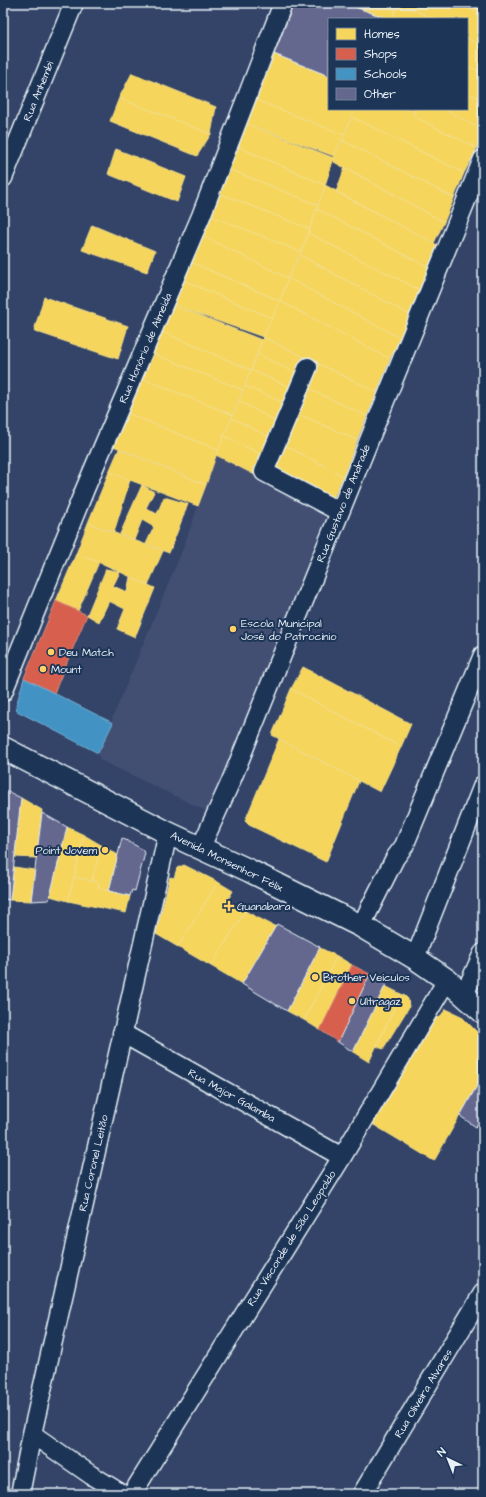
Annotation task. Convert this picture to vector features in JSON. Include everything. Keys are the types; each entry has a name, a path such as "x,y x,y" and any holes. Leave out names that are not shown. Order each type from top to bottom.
{"main road":[{"name":"Avenida Monsenhor Félix","path":"3,748 168,832 361,926 415,958 446,980 483,1012"}],"street":[{"name":"Rua Anhembi","path":"3,178 74,3"},
{"name":"Rua Honório de Almeida","path":"3,692 85,489 201,216 283,3"},
{"name":"Rua Gustavo de Andrade","path":"202,848 231,781 483,158"},
{"path":"308,367 264,472 340,512"},
{"path":"361,926 395,858 404,846 483,654"},
{"path":"415,958 483,785"},
{"name":"Rua Coronel Leitão","path":"20,1494 32,1434 168,832"},
{"path":"464,995 479,971 483,953"},
{"name":"Rua Visconde de São Leopoldo","path":"132,1494 342,1157 446,980"},
{"name":"Rua Major Galamba","path":"122,1032 342,1157"},
{"name":"Rua Oliveira Alvares","path":"362,1494 483,1293"},
{"path":"32,1434 91,1475 122,1494"}],"shaded area":[{"path":"216,455 328,512 208,812 100,760 98,753 184,546"}],"building: Homes":[{"path":"344,3 398,3 392,18 385,18"},
{"path":"398,3 403,3 430,18 392,18"},
{"path":"403,3 458,3 483,16 483,47 468,39 468,18 430,18"},
{"path":"458,3 483,3 483,16"},
{"path":"468,39 483,47 483,74 468,66"},
{"path":"274,54 328,76 328,110 355,110 344,135 254,99"},
{"path":"468,66 483,74 483,101 468,93"},
{"path":"132,73 216,107 211,134 119,98"},
{"path":"468,93 483,101 482,130 446,110 468,110"},
{"path":"119,98 211,134 197,156 110,121"},
{"path":"254,99 344,135 334,156 244,123"},
{"path":"355,110 413,110 415,117 477,148 464,173 352,117"},
{"path":"413,110 446,110 482,130 477,148 415,117"},
{"path":"352,117 464,173 454,198 342,140"},
{"path":"244,123 334,158 325,185 236,146"},
{"path":"342,140 454,198 444,222 334,162 334,156"},
{"path":"236,146 325,185 318,205 226,168"},
{"path":"116,149 186,177 177,202 108,174"},
{"path":"345,167 444,222 434,243 336,192"},
{"path":"226,168 318,205 310,229 216,192"},
{"path":"325,185 437,245 428,267 317,209"},
{"path":"216,192 310,229 301,252 207,214"},
{"path":"317,209 428,267 420,290 308,233"},
{"path":"207,214 301,252 288,278 200,235"},
{"path":"92,225 155,251 147,272 82,250"},
{"path":"308,233 420,290 410,315 300,255"},
{"path":"200,235 288,278 280,301 188,261"},
{"path":"300,255 410,315 400,338 288,278"},
{"path":"188,261 280,301 272,318 180,279"},
{"path":"288,278 400,338 390,359 280,301"},
{"path":"180,279 272,318 263,337 170,304"},
{"path":"44,297 128,326 118,359 34,331"},
{"path":"280,301 390,359 377,392 263,337"},
{"path":"170,304 262,340 251,370 160,331"},
{"path":"160,331 251,370 243,390 152,353"},
{"path":"263,337 304,357 296,373 257,354"},
{"path":"152,353 243,390 233,415 141,378"},
{"path":"257,354 296,373 292,388 251,370"},
{"path":"317,363 377,392 367,416 305,387"},
{"path":"251,370 292,388 285,403 245,386"},
{"path":"141,378 233,415 218,450 127,413"},
{"path":"245,386 285,403 277,422 239,401"},
{"path":"305,387 367,416 357,440 294,412"},
{"path":"239,401 277,422 271,438 232,418"},
{"path":"294,412 357,440 343,476 281,443"},
{"path":"127,413 218,450 206,485 111,445"},
{"path":"232,418 271,438 263,455 224,436"},
{"path":"224,436 263,455 255,475 216,455"},
{"path":"281,443 343,476 333,499 272,468"},
{"path":"119,449 206,485 198,506 109,472"},
{"path":"109,472 130,480 114,532 88,523"},
{"path":"142,485 154,492 146,508 157,514 164,497 188,504 169,553 146,544 154,527 142,520 134,540 120,534"},
{"path":"88,523 163,551 148,585 99,562 76,554"},
{"path":"76,554 99,562 78,611 56,601"},
{"path":"106,569 120,572 113,586 127,592 130,577 155,588 135,637 117,629 125,609 109,601 99,622 87,615"},
{"path":"303,667 411,724 401,747 291,689"},
{"path":"291,689 401,747 380,792 272,735"},
{"path":"279,739 359,781 326,862 249,825 245,821"},
{"path":"21,798 42,810 36,858 15,857"},
{"path":"67,827 84,835 68,901 50,896"},
{"path":"84,835 101,845 92,881 74,877"},
{"path":"101,845 118,855 109,891 98,888 99,883 92,881"},
{"path":"184,865 218,882 178,947 156,934 170,877 174,878 177,868"},
{"path":"14,867 34,870 31,901 10,900"},
{"path":"74,877 99,883 98,888 130,896 126,913 68,901"},
{"path":"218,882 233,891 227,901 246,910 211,966 178,947"},
{"path":"245,911 276,927 242,984 211,966"},
{"path":"320,948 337,956 304,1020 287,1011"},
{"path":"337,956 352,965 320,1030 304,1020"},
{"path":"385,986 401,994 369,1062 353,1052"},
{"path":"401,994 408,999 409,1007 383,1049 376,1046"},
{"path":"446,1009 461,1016 483,1038 483,1075 434,1161 369,1122 434,1016 439,1018"},
{"path":"483,1116 483,1131 476,1127"}],"building: Shops":[{"path":"56,601 87,615 54,693 24,678"},
{"path":"352,965 370,974 338,1042 320,1030"}],"building: Schools":[{"path":"24,678 113,723 98,753 17,711 16,706"}],"building: Other":[{"path":"294,3 344,3 385,18 328,18 328,76 274,54"},
{"path":"3,789 21,798 10,900 3,899"},
{"path":"42,813 67,827 49,900 31,901"},
{"path":"122,838 140,848 145,853 135,891 132,890 130,896 109,891"},
{"path":"277,924 320,947 287,1011 242,984"},
{"path":"370,974 386,984 353,1052 338,1042"},
{"path":"483,1075 483,1116 476,1127 460,1116"}],"place":[{"name":"Escola Municipal José do Patrocínio","path":"233,629"},
{"name":"Deu Match","path":"51,652"},
{"name":"Mount","path":"43,669"},
{"name":"Point Jovem","path":"105,850"},
{"name":"Guanabara","path":"229,906"},
{"name":"Brother Veículos","path":"315,977"},
{"name":"Ultragaz","path":"352,1001"}]}
